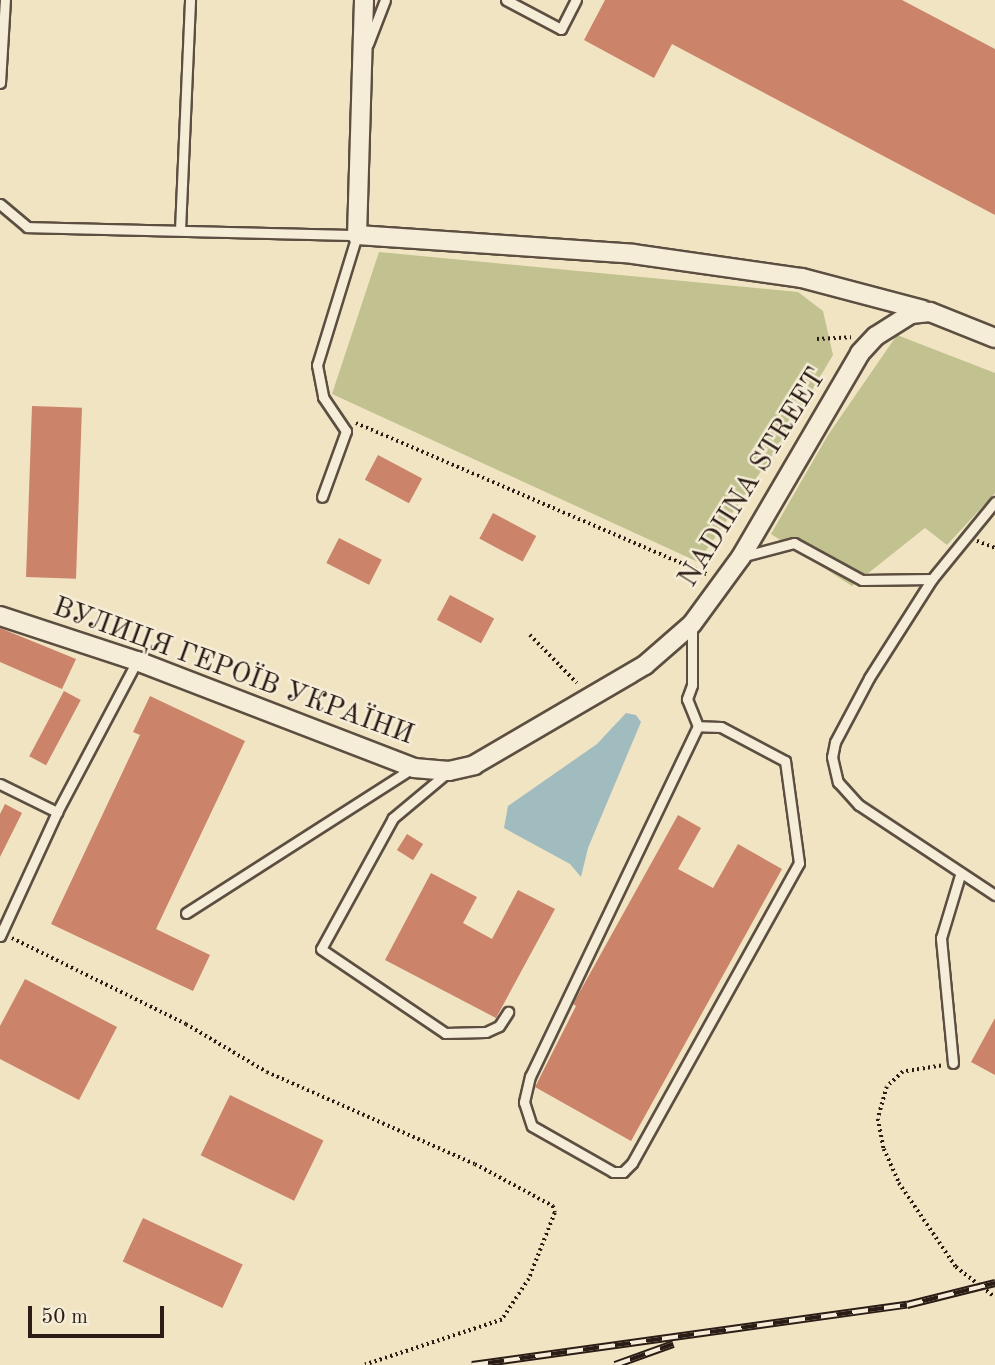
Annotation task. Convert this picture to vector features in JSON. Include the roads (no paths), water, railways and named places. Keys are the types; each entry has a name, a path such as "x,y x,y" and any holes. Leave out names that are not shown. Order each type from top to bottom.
{"street":[{"path":"364,0 358,235 633,254 802,278 930,312 995,338"},
{"name":"NADIINA STREET","path":"449,771 474,765 589,699 645,665 692,624 741,557 869,343 911,314 930,312"},
{"name":"ВУЛИЦЯ ГЕРОЇВ УКРАЇНИ","path":"0,616 137,661 414,768 449,771"}],"lane":[{"path":"0,83 5,0"},
{"path":"180,230 190,0"},
{"path":"364,57 385,0"},
{"path":"506,0 561,29 576,0"},
{"path":"0,204 27,227 358,235 317,365 323,397 340,416 346,431 321,497"},
{"path":"995,502 932,579 846,720 835,742 832,770 859,805 960,875 995,895"},
{"path":"741,557 794,543 862,580 932,579"},
{"path":"692,624 692,685 687,699 698,726 530,1076 524,1102 532,1126 613,1172 623,1172 632,1163 799,863 785,761 721,727 698,726"},
{"path":"1,934 57,812 137,661"},
{"path":"186,913 414,768"},
{"path":"449,771 393,818 321,949 445,1033 486,1032 499,1026 508,1012"},
{"path":"0,784 57,812"},
{"path":"953,1063 942,938 960,875"}],"water":[{"path":"626,713 636,715 641,722 588,848 581,877 570,864 504,828 508,806 597,744"}],"railway":[{"path":"472,1365 907,1305 995,1283"},
{"path":"615,1365 673,1344"}]}
